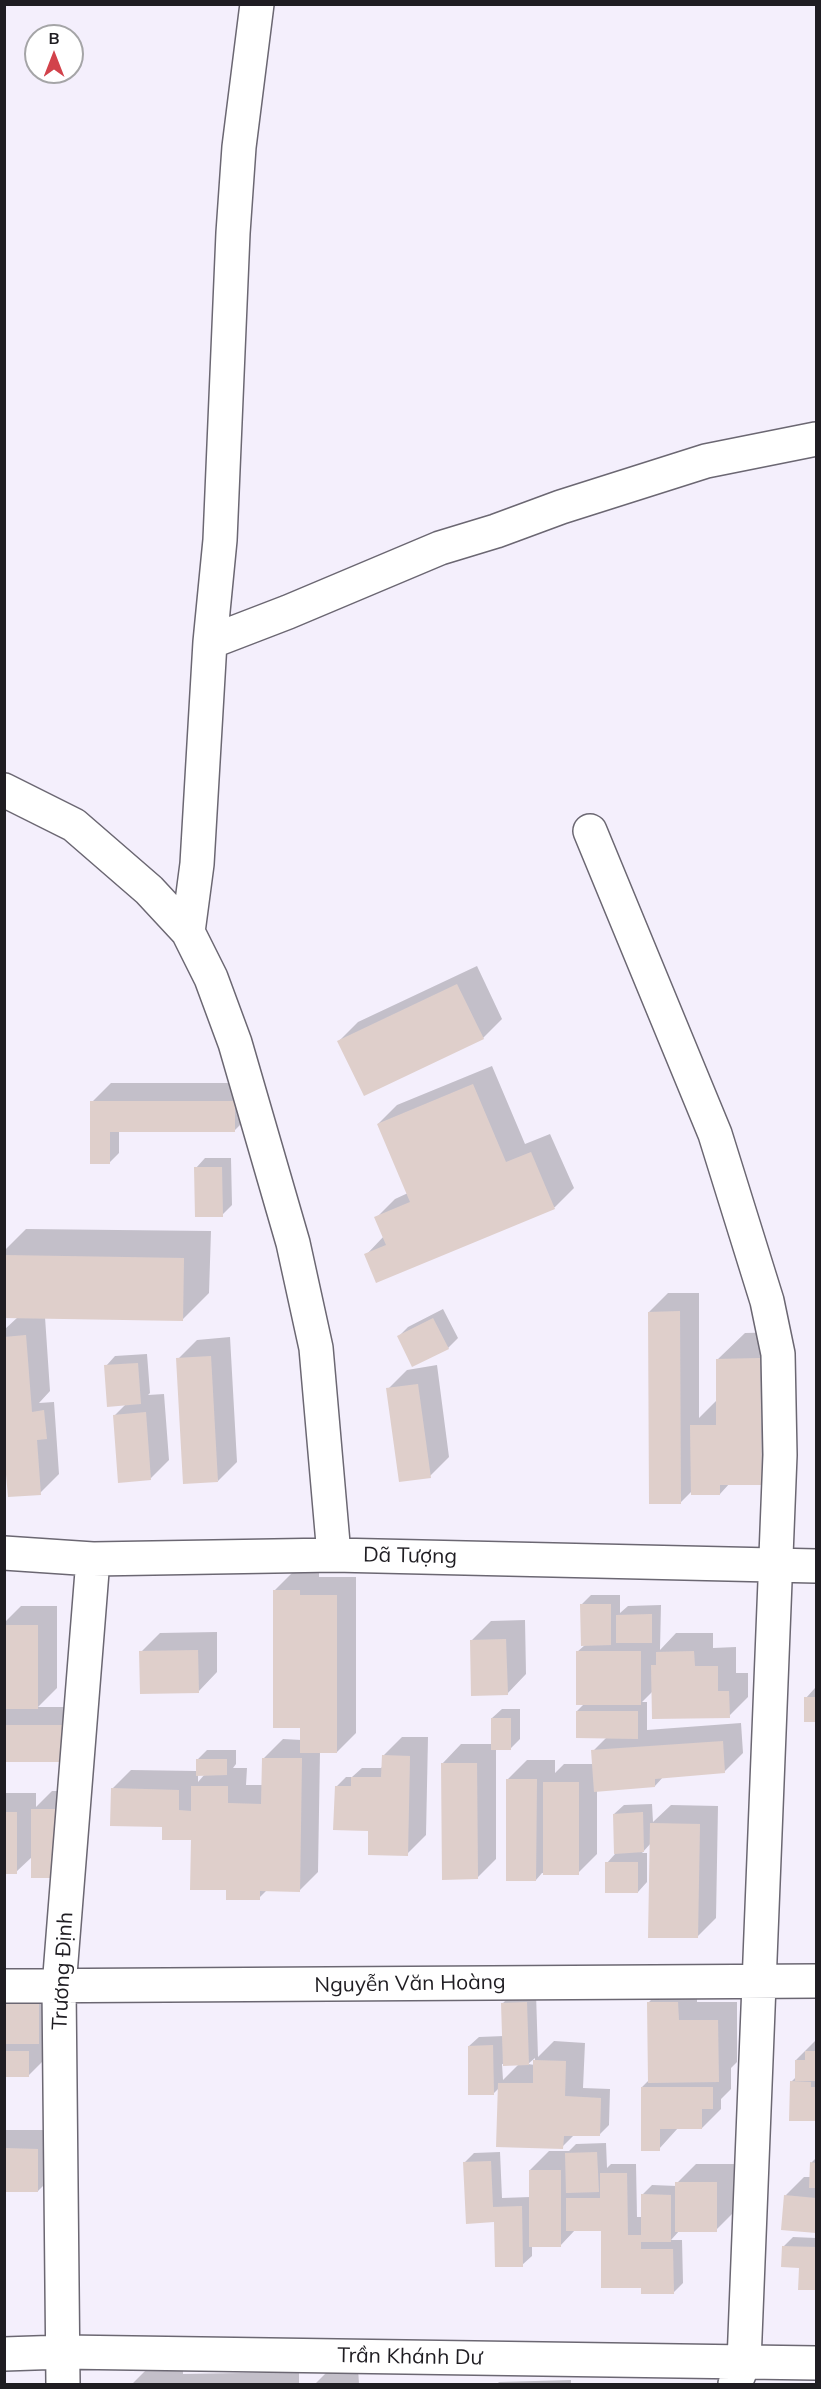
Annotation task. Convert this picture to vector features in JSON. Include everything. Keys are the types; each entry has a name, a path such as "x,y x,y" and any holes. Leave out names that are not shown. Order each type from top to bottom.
{"street":[{"path":"188,932 196,864 210,642 220,540 238,158 257,4"},
{"path":"210,642 440,548 496,531 561,507 706,461 816,439"},
{"path":"4,790 74,825 149,890 188,932 211,978 235,1043 293,1243 316,1348 334,1555"},
{"path":"590,831 715,1134 767,1301 778,1354 780,1455 739,2373"},
{"name":"Dã Tượng","path":"4,1553 93,1559 334,1555 816,1566"},
{"name":"Trương Định","path":"63,2385 59,1987 93,1559"},
{"name":"Nguyễn Văn Hoàng","path":"4,1986 816,1981"},
{"name":"Trần Khánh Dư","path":"4,2354 64,2352 739,2373 816,2363"}],"building":[{"path":"457,984 484,1039 364,1096 337,1041"},
{"path":"473,1084 506,1162 531,1152 555,1209 376,1283 364,1254 386,1245 374,1217 410,1202 377,1124"},
{"path":"90,1101 235,1101 235,1132 110,1132 110,1164 90,1164"},
{"path":"194,1167 222,1167 223,1217 195,1217"},
{"path":"4,1255 184,1258 183,1321 4,1318"},
{"path":"680,1311 681,1504 649,1504 648,1312"},
{"path":"433,1318 449,1349 412,1367 397,1336"},
{"path":"26,1335 32,1412 44,1410 47,1439 37,1440 41,1495 8,1497 4,1452 4,1337"},
{"path":"211,1356 218,1482 183,1484 176,1358"},
{"path":"760,1358 762,1485 720,1485 720,1495 691,1495 690,1425 716,1425 716,1359"},
{"path":"138,1363 141,1404 107,1407 104,1365"},
{"path":"418,1384 431,1478 399,1482 386,1388"},
{"path":"146,1412 151,1480 118,1483 113,1415"},
{"path":"273,1590 300,1590 300,1595 337,1595 337,1753 300,1753 300,1728 273,1728"},
{"path":"580,1604 611,1604 611,1645 581,1646"},
{"path":"652,1614 652,1643 616,1643 616,1615"},
{"path":"4,1625 38,1625 38,1709 4,1709"},
{"path":"506,1639 508,1695 471,1696 470,1640"},
{"path":"198,1650 199,1693 140,1694 139,1651"},
{"path":"576,1651 641,1651 641,1705 576,1705"},
{"path":"694,1651 695,1666 718,1666 718,1691 729,1691 730,1718 652,1719 651,1665 656,1665 656,1652"},
{"path":"804,1697 816,1697 816,1722 804,1722"},
{"path":"576,1711 638,1711 638,1739 576,1738"},
{"path":"491,1718 511,1718 511,1750 491,1750"},
{"path":"4,1725 63,1725 63,1762 4,1762"},
{"path":"723,1741 725,1773 655,1779 655,1787 594,1792 591,1750"},
{"path":"382,1755 410,1756 408,1856 368,1855 368,1831 333,1830 335,1786 351,1786 351,1777 381,1777"},
{"path":"262,1758 302,1758 300,1892 260,1891 260,1900 226,1900 226,1890 190,1890 191,1840 162,1840 162,1827 110,1826 111,1788 179,1790 179,1810 191,1811 191,1786 228,1786 228,1803 261,1804"},
{"path":"196,1759 227,1759 227,1775 196,1776"},
{"path":"441,1763 477,1763 478,1879 442,1880"},
{"path":"506,1779 537,1779 536,1881 506,1881"},
{"path":"543,1782 579,1782 579,1875 543,1875"},
{"path":"31,1809 61,1809 61,1878 31,1878"},
{"path":"4,1812 17,1812 17,1874 4,1874"},
{"path":"643,1812 644,1852 614,1854 613,1814"},
{"path":"650,1823 700,1824 698,1938 648,1938"},
{"path":"605,1862 638,1862 638,1893 605,1893"},
{"path":"527,2002 529,2065 503,2066 501,2003"},
{"path":"647,2002 678,2002 679,2020 718,2020 719,2082 648,2083"},
{"path":"4,2003 39,2004 39,2044 4,2044"},
{"path":"493,2045 494,2095 468,2095 468,2046"},
{"path":"4,2051 29,2051 29,2077 4,2077"},
{"path":"805,2051 816,2051 816,2081 795,2081 795,2060 805,2060"},
{"path":"533,2060 566,2061 565,2096 601,2098 600,2136 564,2136 563,2149 496,2147 498,2083 533,2083"},
{"path":"790,2081 811,2082 811,2087 815,2087 816,2121 789,2121"},
{"path":"641,2087 713,2087 713,2109 702,2109 702,2129 660,2129 660,2151 641,2151"},
{"path":"5,2148 38,2149 38,2192 5,2192"},
{"path":"597,2152 599,2192 566,2193 565,2153"},
{"path":"491,2161 493,2207 522,2206 523,2267 495,2267 494,2222 466,2224 463,2162"},
{"path":"810,2162 816,2163 816,2188 809,2188"},
{"path":"529,2170 561,2170 561,2247 529,2247"},
{"path":"600,2173 627,2173 628,2235 641,2235 641,2194 671,2195 671,2242 641,2242 641,2249 673,2249 674,2294 641,2294 641,2288 601,2288 601,2231 566,2231 566,2198 600,2198"},
{"path":"675,2182 717,2182 717,2232 675,2232"},
{"path":"784,2195 816,2198 816,2233 781,2230"},
{"path":"782,2246 816,2247 816,2290 798,2290 799,2268 781,2267"}]}
